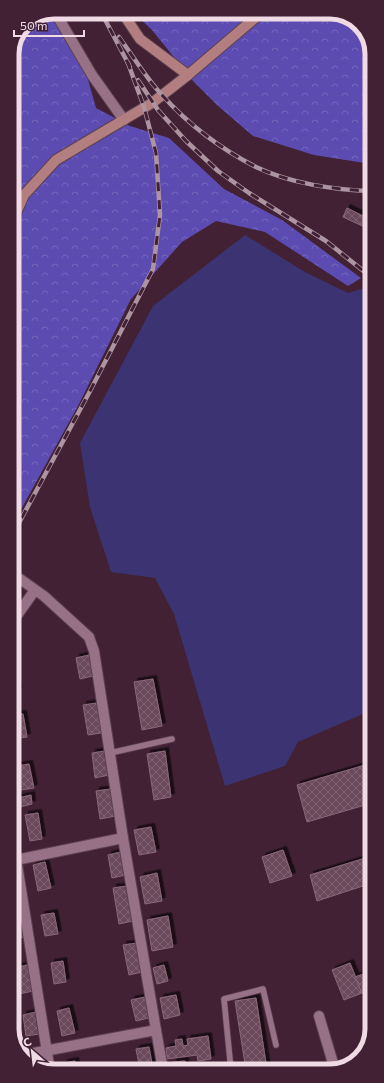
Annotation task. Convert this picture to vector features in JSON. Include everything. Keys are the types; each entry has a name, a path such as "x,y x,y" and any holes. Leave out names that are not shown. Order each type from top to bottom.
{"street":[{"path":"59,19 92,75 124,120"},
{"path":"127,19 140,39 188,75"},
{"path":"19,206 24,195 56,160 152,103 188,75 254,19"},
{"path":"19,579 89,638 94,652 123,838 162,1064"},
{"path":"19,606 34,592"},
{"path":"19,613 34,592"},
{"path":"19,859 123,838"},
{"path":"19,879 48,1063"},
{"path":"319,1016 333,1064"},
{"path":"30,1054 156,1030"}],"lane":[{"path":"110,753 172,739"},
{"path":"230,1064 224,999 262,989 276,1046"}],"green space":[{"path":"52,19 87,76 96,108 130,126 169,138 224,189 282,220 361,278 348,286 265,232 216,221 182,242 131,299 78,406 19,513 19,51 22,40 29,29 40,22"},
{"path":"140,19 333,19 339,20 351,26 359,34 362,40 365,54 365,163 314,155 253,136 217,105 193,81 152,30"}],"shaded area":[{"path":"245,235 305,272 348,293 365,288 365,713 298,742 285,766 225,786 174,614 155,578 111,572 90,507 80,443 153,306"}],"building":[{"path":"347,208 365,217 365,227 343,217"},
{"path":"89,655 93,676 80,679 76,658"},
{"path":"153,679 162,726 142,730 134,682"},
{"path":"97,703 101,733 88,735 83,705"},
{"path":"19,714 23,714 27,737 19,738"},
{"path":"105,751 109,775 95,778 92,753"},
{"path":"165,751 171,797 154,800 147,754"},
{"path":"29,764 34,788 21,790 19,766"},
{"path":"365,765 365,805 307,822 297,785"},
{"path":"111,789 116,816 100,819 96,791"},
{"path":"31,795 32,804 20,807 19,798"},
{"path":"38,813 42,839 30,841 25,815"},
{"path":"151,827 156,852 139,855 134,830"},
{"path":"283,850 292,876 270,883 262,857"},
{"path":"121,852 126,875 112,878 108,855"},
{"path":"365,858 365,885 317,901 310,875"},
{"path":"45,862 51,888 38,891 33,865"},
{"path":"157,873 162,901 145,904 140,877"},
{"path":"127,886 133,921 119,924 113,888"},
{"path":"54,913 58,934 45,936 41,915"},
{"path":"168,916 173,947 152,951 147,920"},
{"path":"19,921 21,921 24,937 19,938"},
{"path":"137,943 142,972 129,975 123,945"},
{"path":"63,961 66,982 54,984 51,963"},
{"path":"350,963 362,993 344,1000 332,970"},
{"path":"27,965 33,991 19,994 19,967"},
{"path":"164,965 168,981 157,984 153,968"},
{"path":"365,973 365,992 362,993 355,977"},
{"path":"176,995 180,1015 164,1019 160,998"},
{"path":"145,997 149,1018 136,1021 131,1000"},
{"path":"256,998 266,1064 245,1064 235,1001"},
{"path":"69,1008 75,1033 62,1036 57,1011"},
{"path":"36,1012 40,1034 26,1036 23,1015"},
{"path":"208,1036 211,1059 198,1061 197,1055 167,1059 166,1048 176,1046 175,1040 182,1039 183,1046 188,1045 187,1039"},
{"path":"149,1047 152,1064 139,1064 136,1049"},
{"path":"75,1061 76,1064 64,1064"},
{"path":"185,1061 185,1064 173,1064 173,1062"}],"railway":[{"path":"105,19 130,67"},
{"path":"119,37 150,81 172,106 194,126 230,152 269,173 312,185 365,191"},
{"path":"19,523 89,393 153,269 160,215 156,153 144,107 128,63"},
{"path":"138,80 158,110 186,141 218,171 249,193 326,241 365,272"}]}
